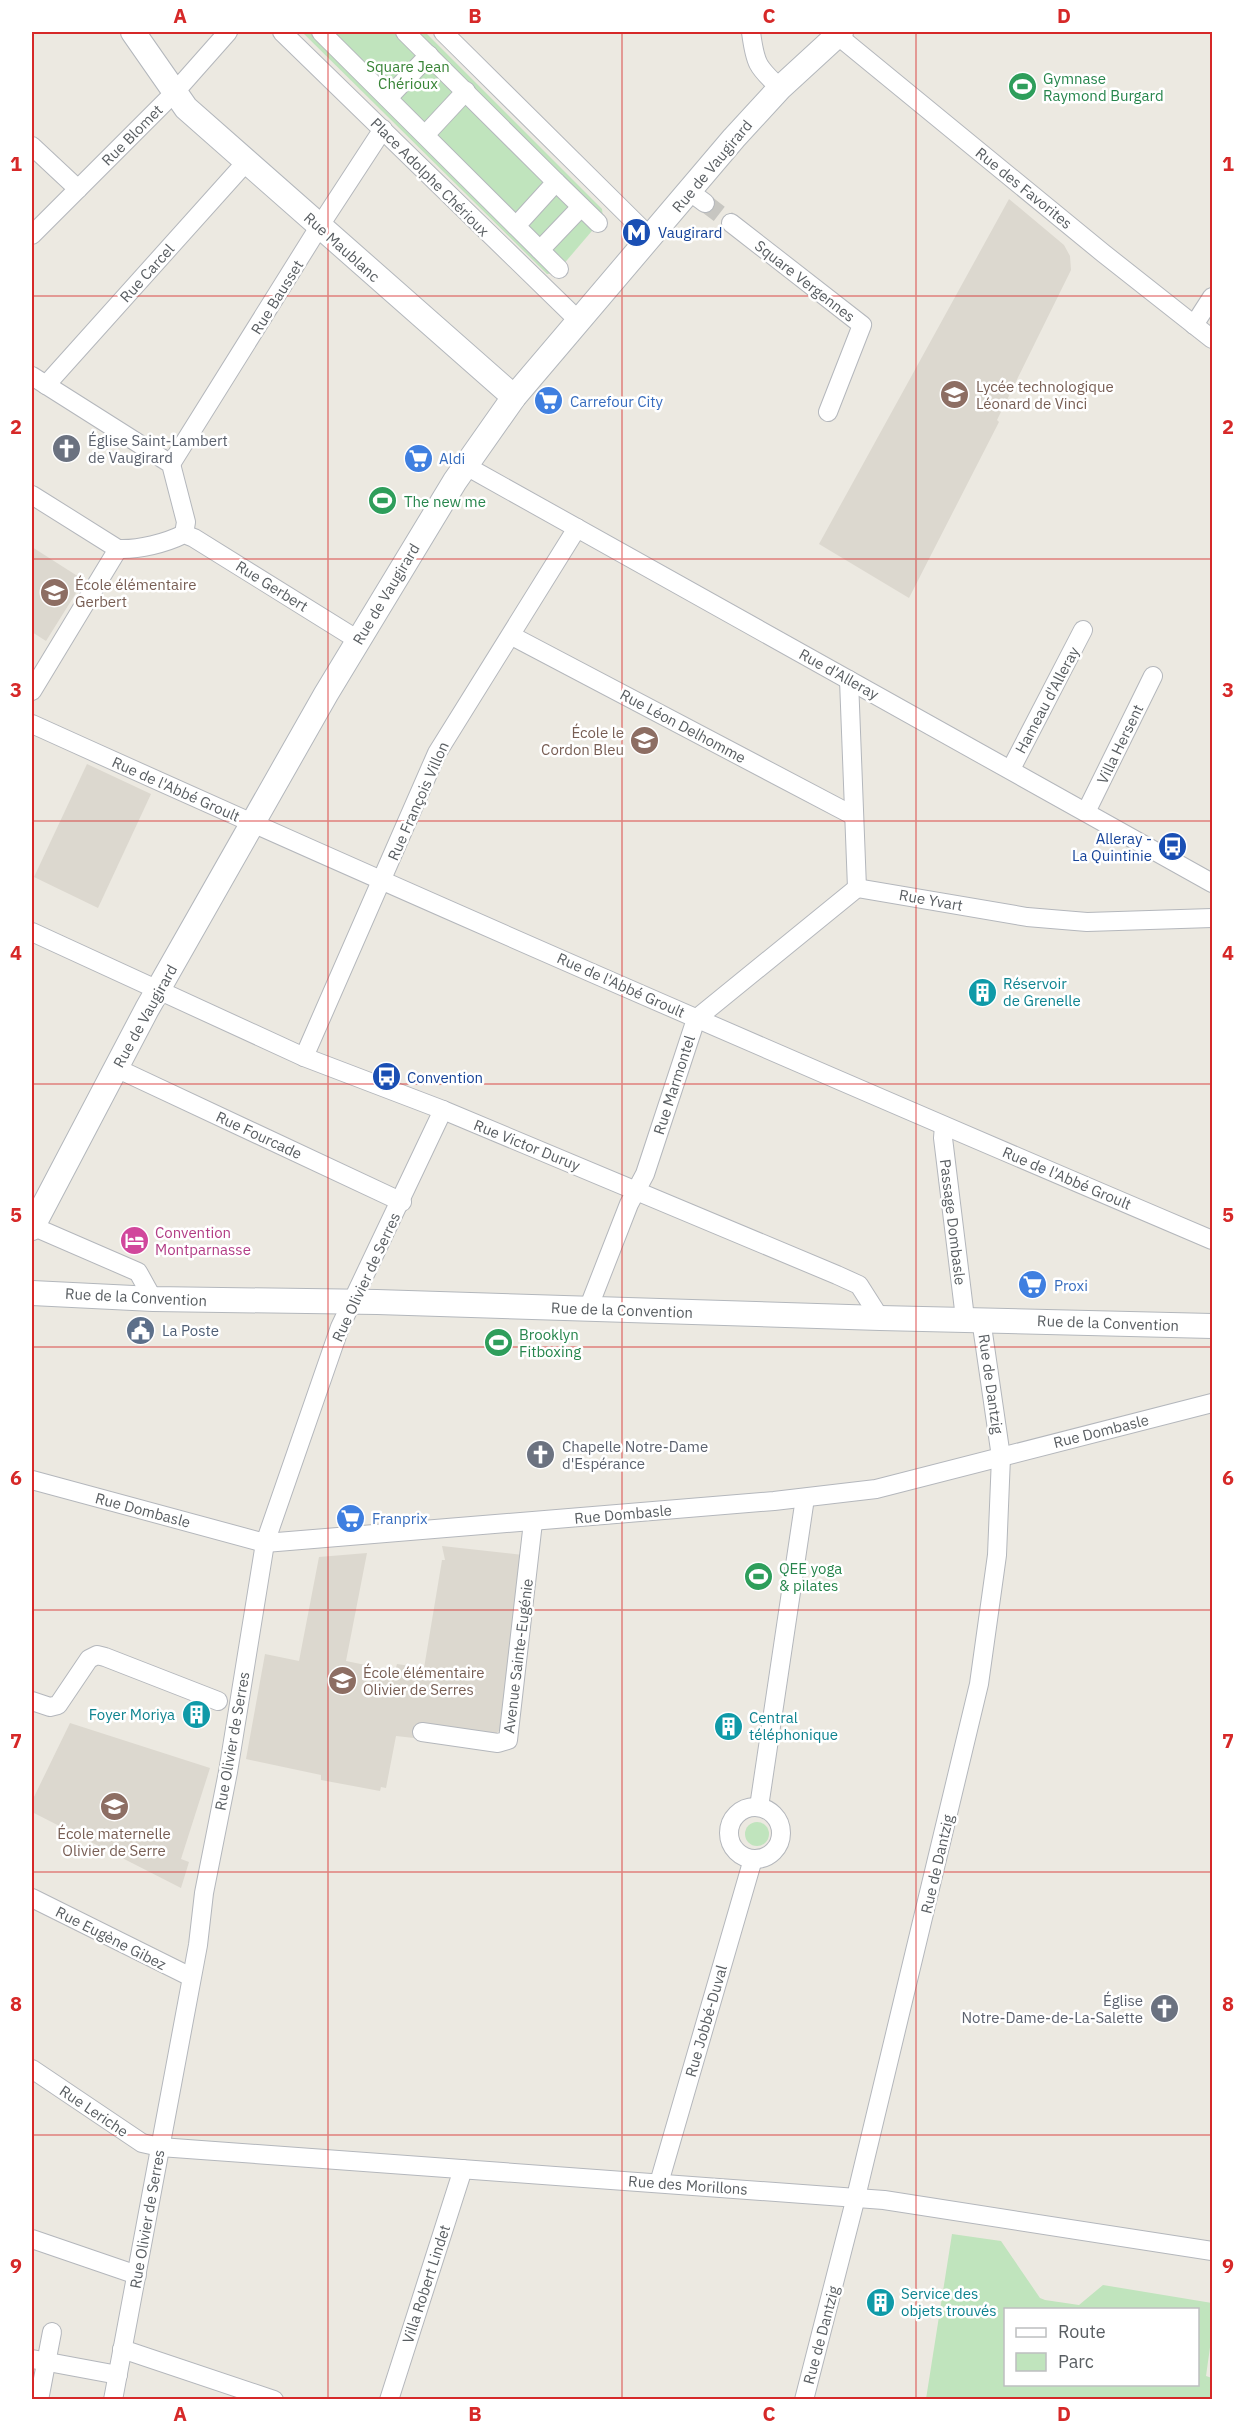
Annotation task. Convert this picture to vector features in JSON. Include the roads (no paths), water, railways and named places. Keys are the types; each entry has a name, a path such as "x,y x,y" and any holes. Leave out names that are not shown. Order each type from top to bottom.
{"main road":[{"name":"Rue Maublanc","path":"133,32 186,108 514,397"},
{"name":"Rue de Vaugirard","path":"32,1227 116,1068 253,824 358,640 427,524 466,465 514,397 579,321 651,238 697,197 751,118 839,33"},
{"name":"Rue de la Convention","path":"32,1293 153,1299 352,1304 377,1302 1212,1326"}],"street":[{"name":"Rue Blomet","path":"32,235 174,93 228,32"},
{"name":"Place Adolphe Chérioux","path":"282,32 579,321"},
{"path":"321,32 388,98 406,124 426,134 559,269"},
{"path":"405,32 429,55 453,69 466,92 598,223"},
{"path":"443,32 651,238"},
{"path":"752,32 754,57 762,72 780,88"},
{"name":"Rue des Favorites","path":"839,33 1212,339"},
{"path":"388,98 411,79 429,55"},
{"path":"426,134 466,92"},
{"name":"Rue Bausset","path":"171,464 319,226 383,129"},
{"path":"32,147 78,189"},
{"name":"Rue Carcel","path":"39,380 247,161"},
{"path":"516,226 556,182"},
{"path":"540,250 581,207"},
{"name":"Square Vergennes","path":"731,223 862,325 828,412"},
{"path":"1194,325 1212,297"},
{"path":"32,495 118,549 138,548 184,534 186,522 171,464 39,380"},
{"name":"Rue d'Alleray","path":"466,465 1212,883"},
{"name":"Rue François Villon","path":"304,1057 437,753 512,636 577,528"},
{"name":"Rue Gerbert","path":"184,534 358,640"},
{"path":"32,691 118,549"},
{"name":"Hameau d'Alleray","path":"1011,769 1083,630"},
{"name":"Rue Léon Delhomme","path":"512,636 854,816"},
{"name":"Villa Hersent","path":"1086,812 1153,676"},
{"path":"849,680 857,888"},
{"name":"Rue de l'Abbé Groult","path":"32,724 696,1019 1212,1240"},
{"name":"Rue Yvart","path":"857,888 1047,919 1087,922 1212,918"},
{"name":"Rue Marmontel","path":"588,1309 636,1190 645,1174 696,1019 857,888"},
{"name":"Rue Victor Duruy","path":"32,932 304,1057 443,1110 859,1285 880,1318"},
{"name":"Rue Fourcade","path":"116,1068 402,1202"},
{"name":"Rue Olivier de Serres","path":"113,2400 191,1977 204,1893 228,1772 265,1543 340,1327 402,1202 443,1110"},
{"name":"Passage Dombasle","path":"944,1126 943,1138 973,1319"},
{"path":"32,1227 138,1272 153,1299"},
{"name":"Rue de Dantzig","path":"804,2400 856,2197 979,1684 997,1556 1002,1457 973,1319"},
{"name":"Rue Dombasle","path":"32,1480 265,1543 533,1522 876,1490 1212,1402"},
{"path":"759,1807 805,1498"},
{"name":"Avenue Sainte-Eugénie","path":"422,1732 498,1743 508,1740 533,1522"},
{"path":"32,1701 50,1707 58,1705 89,1659 97,1656 105,1657 218,1701"},
{"path":"751,1807 759,1807 766,1809 777,1819 781,1833 773,1852 753,1859 737,1852 729,1838 729,1830 736,1815 751,1807"},
{"name":"Rue Jobbé-Duval","path":"659,2182 753,1859"},
{"name":"Rue Eugène Gibez","path":"32,1898 191,1977"},
{"name":"Rue Leriche","path":"32,2069 142,2143 160,2147"},
{"name":"Rue des Morillons","path":"160,2147 856,2197 1212,2251"},
{"name":"Villa Robert Lindet","path":"389,2400 463,2169"},
{"path":"32,2239 137,2275"},
{"path":"39,2400 39,2361 52,2332"},
{"path":"122,2349 274,2400"},
{"path":"39,2361 118,2374"}],"tunnel":[{"path":"705,203 731,223"}],"place":[{"name":"Gymnase Raymond Burgard","path":"1022,87"},
{"name":"Vaugirard","path":"637,232"},
{"name":"Lycée technologique Léonard de Vinci","path":"955,395"},
{"name":"Carrefour City","path":"549,401"},
{"name":"Église Saint-Lambert de Vaugirard","path":"67,449"},
{"name":"Aldi","path":"418,458"},
{"name":"The new me","path":"383,501"},
{"name":"École élémentaire Gerbert","path":"54,593"},
{"name":"École le Cordon Bleu","path":"645,741"},
{"name":"Alleray - La Quintinie","path":"1173,847"},
{"name":"Réservoir de Grenelle","path":"982,992"},
{"name":"Convention","path":"386,1077"},
{"name":"Convention Montparnasse","path":"134,1241"},
{"name":"Proxi","path":"1033,1285"},
{"name":"La Poste","path":"141,1330"},
{"name":"Brooklyn Fitboxing","path":"498,1343"},
{"name":"Chapelle Notre-Dame d'Espérance","path":"541,1455"},
{"name":"Franprix","path":"351,1518"},
{"name":"QEE yoga & pilates","path":"758,1577"},
{"name":"École élémentaire Olivier de Serres","path":"342,1681"},
{"name":"Foyer Moriya","path":"196,1714"},
{"name":"Central téléphonique","path":"728,1726"},
{"name":"École maternelle Olivier de Serre","path":"114,1806"},
{"name":"Église Notre-Dame-de-La-Salette","path":"1164,2009"},
{"name":"Service des objets trouvés","path":"880,2302"}],"park label":[{"name":"Square Jean Chérioux","path":"408,74"}]}
